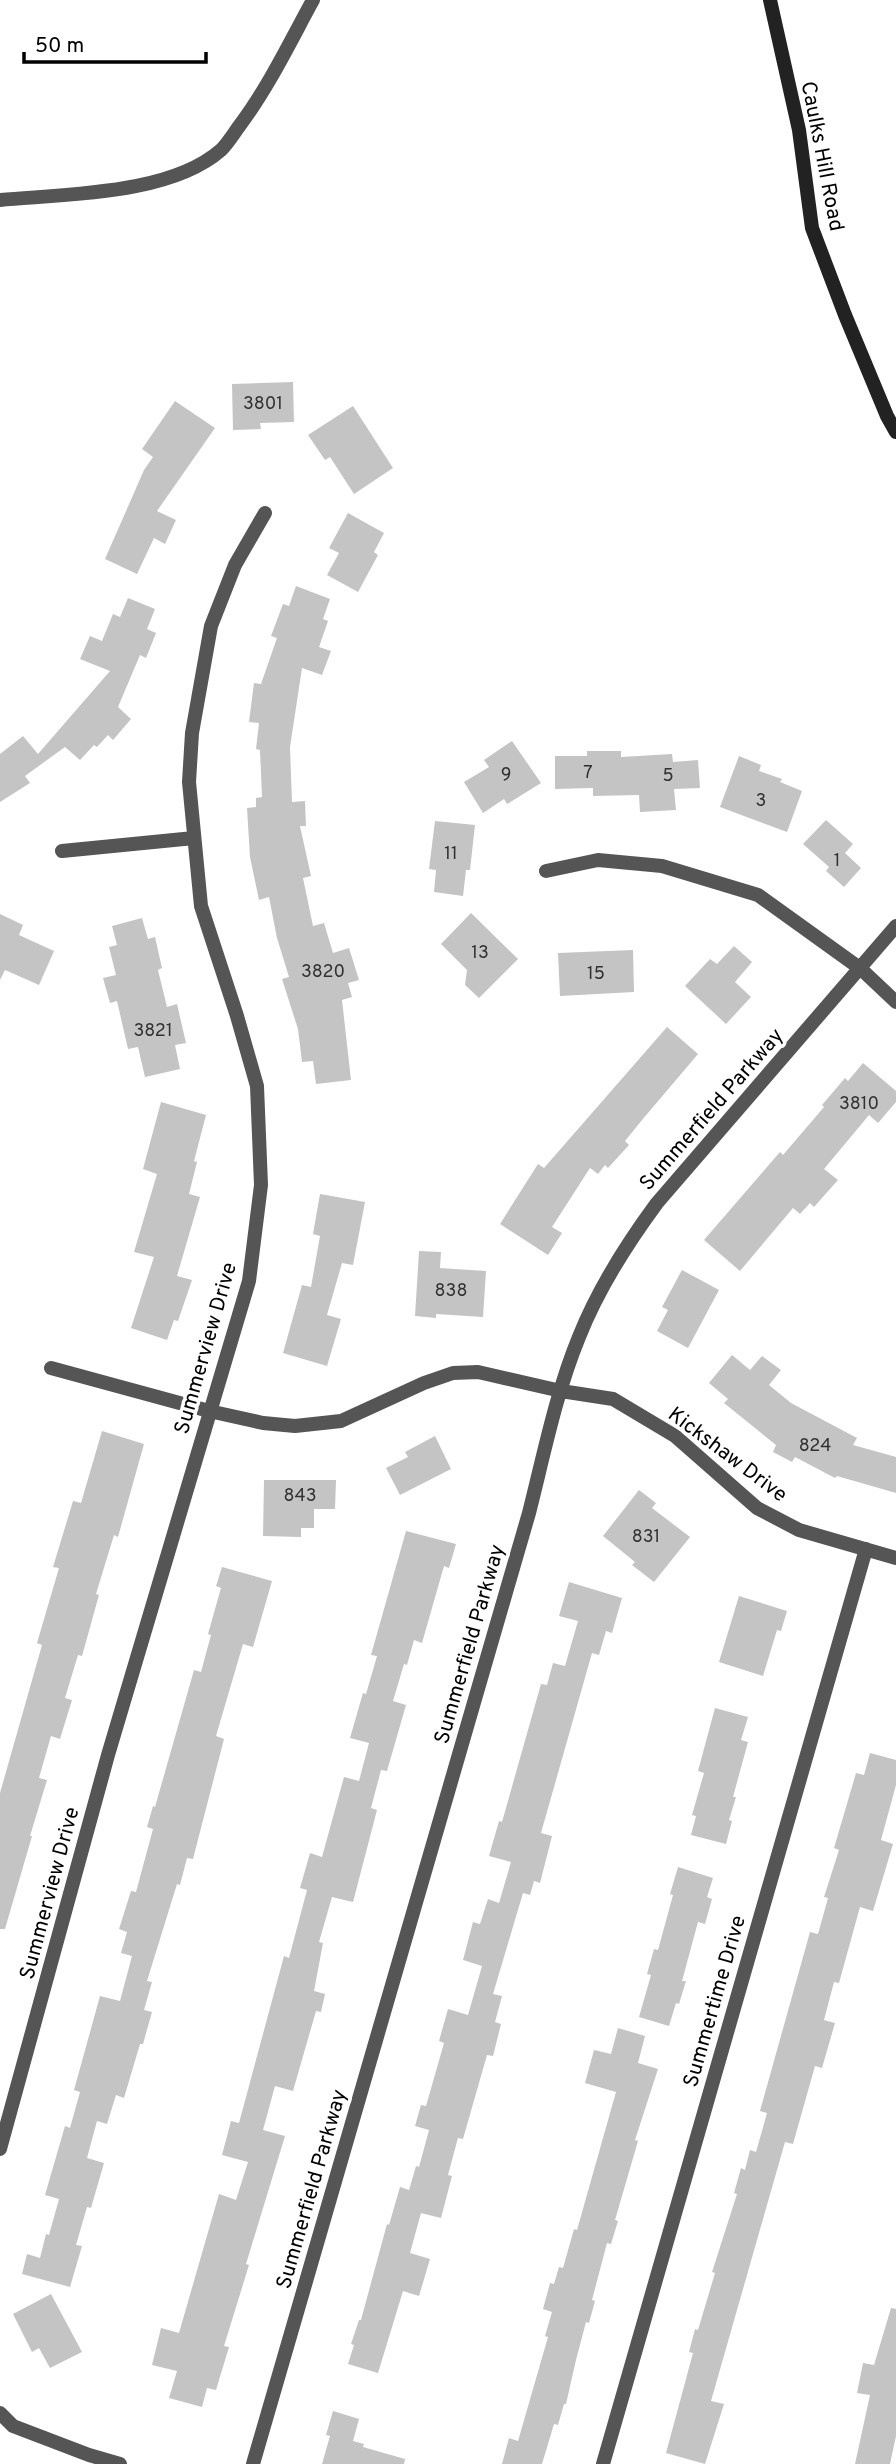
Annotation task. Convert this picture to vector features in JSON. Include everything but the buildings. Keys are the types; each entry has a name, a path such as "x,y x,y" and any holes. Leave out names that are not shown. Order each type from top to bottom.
{"main road":[{"name":"Caulks Hill Road","path":"770,0 799,130 812,228 881,403 896,432"}],"street":[{"path":"0,200 108,191 178,176 202,164 223,148 260,98 313,0"},
{"name":"Summerview Drive","path":"0,2149 108,1755 249,1281 261,1185 257,1086 201,906 189,782 192,733 211,626 235,565 265,513"},
{"path":"62,851 194,838"},
{"path":"546,871 598,860 662,866 758,895 861,969 896,1002"},
{"name":"Summerfield Parkway","path":"253,2464 578,1338 593,1304 629,1241 683,1170 896,926"},
{"name":"Kickshaw Drive","path":"51,1368 209,1411 263,1423 295,1426 341,1421 424,1382 453,1373 478,1371 561,1391 613,1399 675,1436 757,1508 799,1530 896,1559"},
{"name":"Summertime Drive","path":"603,2464 866,1549"},
{"path":"0,2413 13,2427 120,2464"}]}
